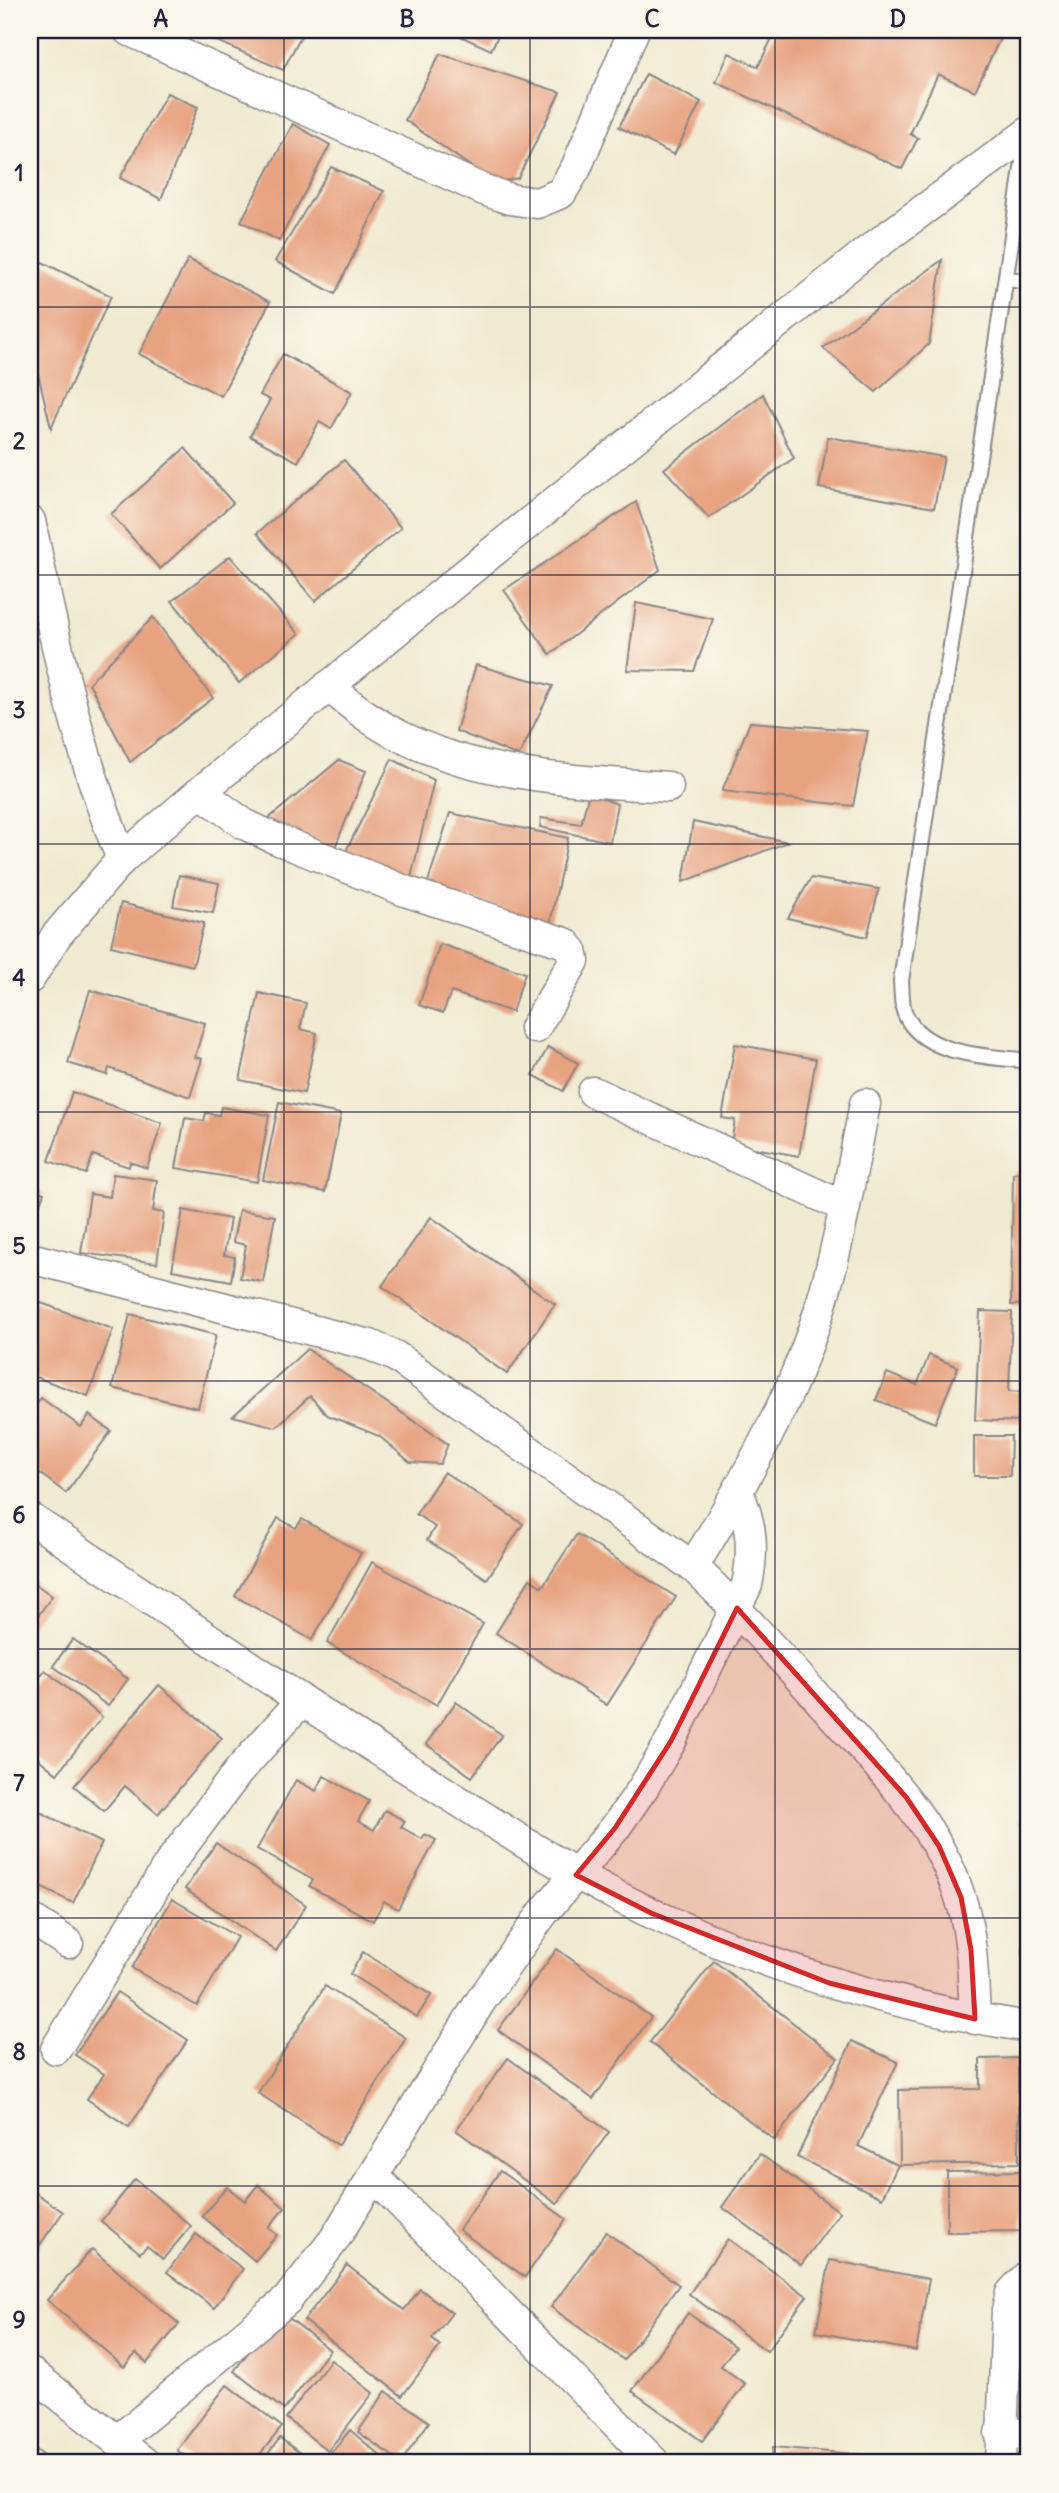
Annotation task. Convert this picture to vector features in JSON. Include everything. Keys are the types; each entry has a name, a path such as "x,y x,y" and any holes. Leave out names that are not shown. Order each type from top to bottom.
{"street":[{"path":"128,30 484,190 510,199 537,203 561,192 576,168 634,30"},
{"path":"30,978 43,936 122,859 200,792 865,253 1028,133"},
{"path":"30,521 71,711 91,778 122,859"},
{"path":"328,686 365,716 399,736 451,757 548,776 668,787"},
{"path":"200,792 244,824 274,838 405,891 565,943 572,951 574,961 535,1028"},
{"path":"593,1091 845,1207"},
{"path":"693,1567 738,1492 793,1382 823,1299 845,1207 865,1104"},
{"path":"30,1258 370,1345 395,1356 693,1567 737,1608 906,1797 939,1846 961,1897 971,1950 975,2018"},
{"path":"117,2441 287,2300 334,2240 480,2002 543,1913 615,1828 643,1788 671,1741 737,1608 752,1559 747,1513 738,1492"},
{"path":"30,1518 301,1701 576,1875 651,1913 829,1983 975,2018 1029,2027"},
{"path":"56,2049 169,1864 238,1772 301,1701"},
{"path":"30,1918 68,1943"},
{"path":"374,2176 655,2463"},
{"path":"1001,2463 1015,2433 1007,2310 1011,2293 1029,2274"},
{"path":"30,2372 145,2463"}],"lane":[{"path":"1028,133 901,981 905,1014 925,1040 968,1052 1029,1061"},
{"path":"1008,279 1029,282"}],"highlighted area":[{"path":"737,1608 906,1797 939,1846 961,1897 971,1950 975,2019 829,1983 651,1913 576,1875 615,1828 671,1741"}],"building":[{"path":"192,30 304,30 283,70"},
{"path":"447,30 501,30 491,50"},
{"path":"776,30 1004,30 975,91 938,74 910,134 918,138 902,169 716,82 729,53 758,67"},
{"path":"440,54 560,92 518,178 494,183 405,120"},
{"path":"646,74 701,102 674,155 619,127"},
{"path":"167,93 198,107 161,199 120,178"},
{"path":"293,124 330,145 279,241 241,221"},
{"path":"331,167 384,191 335,294 275,261"},
{"path":"30,256 111,296 51,428 30,340"},
{"path":"188,259 270,302 221,396 139,354"},
{"path":"942,260 929,344 876,392 823,348"},
{"path":"283,354 352,392 331,429 319,422 298,462 250,436 270,400 260,395"},
{"path":"763,394 794,458 709,518 664,469"},
{"path":"828,437 944,457 934,508 819,488"},
{"path":"185,448 233,503 160,569 111,514"},
{"path":"344,460 401,528 315,601 257,533"},
{"path":"636,502 660,570 550,654 504,590"},
{"path":"230,556 299,634 239,683 172,601"},
{"path":"636,603 713,619 694,671 627,670"},
{"path":"153,617 213,698 130,762 89,683"},
{"path":"476,665 553,686 519,756 456,731"},
{"path":"750,722 868,731 853,806 722,791"},
{"path":"392,759 434,780 410,882 343,857"},
{"path":"339,760 366,771 334,850 268,819"},
{"path":"589,793 617,804 610,842 540,827 541,818 581,824"},
{"path":"450,813 568,838 550,924 427,885"},
{"path":"693,822 788,842 683,882"},
{"path":"179,875 219,883 213,913 173,906"},
{"path":"811,878 879,889 867,937 788,918"},
{"path":"121,903 204,923 193,966 111,946"},
{"path":"440,944 525,973 512,1012 451,992 443,1013 419,1005"},
{"path":"90,990 205,1023 195,1057 202,1059 190,1097 109,1068 107,1075 68,1063"},
{"path":"259,993 306,1003 300,1029 317,1033 304,1093 240,1080"},
{"path":"735,1044 816,1059 799,1156 731,1144 735,1120 722,1118"},
{"path":"548,1047 578,1063 563,1091 533,1075"},
{"path":"72,1092 162,1123 147,1168 130,1162 129,1167 93,1155 86,1174 49,1161"},
{"path":"279,1102 341,1114 325,1192 263,1180"},
{"path":"221,1107 269,1115 257,1182 176,1168 185,1118 204,1121 206,1113 219,1115"},
{"path":"1029,1172 1029,1304 1011,1305 1013,1173"},
{"path":"113,1174 157,1180 153,1211 164,1213 157,1263 81,1253 90,1194 110,1197"},
{"path":"30,1188 44,1193 30,1230"},
{"path":"183,1210 230,1219 224,1255 235,1257 231,1281 172,1270"},
{"path":"239,1210 275,1216 263,1282 240,1278 246,1245 233,1242"},
{"path":"431,1217 555,1304 507,1374 382,1286"},
{"path":"30,1299 113,1329 88,1396 30,1375"},
{"path":"980,1311 1012,1312 1009,1391 1024,1392 1023,1422 975,1420"},
{"path":"130,1314 216,1335 198,1408 112,1388"},
{"path":"307,1349 448,1444 440,1464 410,1462 379,1436 327,1415 310,1396 276,1427 233,1416"},
{"path":"929,1355 958,1367 935,1423 876,1400 887,1373 917,1385"},
{"path":"41,1398 81,1427 89,1415 111,1431 66,1493 30,1466 30,1415"},
{"path":"974,1436 1011,1436 1010,1476 974,1476"},
{"path":"444,1472 523,1524 487,1579 427,1540 435,1527 416,1514"},
{"path":"278,1518 296,1528 302,1519 361,1553 312,1640 235,1596"},
{"path":"577,1534 676,1597 607,1705 496,1633 530,1579 542,1587"},
{"path":"372,1562 483,1624 437,1705 327,1643"},
{"path":"30,1580 52,1596 30,1627"},
{"path":"73,1639 128,1679 108,1706 53,1666"},
{"path":"45,1670 102,1717 57,1774 30,1752 30,1689"},
{"path":"159,1685 222,1738 158,1814 125,1786 104,1811 74,1786"},
{"path":"456,1702 502,1735 472,1777 426,1744"},
{"path":"324,1776 369,1801 358,1821 374,1830 385,1810 405,1821 401,1827 422,1839 425,1834 436,1840 398,1909 384,1901 373,1921 309,1886 313,1880 257,1849 296,1780 316,1791"},
{"path":"30,1807 102,1843 73,1903 30,1882"},
{"path":"1023,1823 1029,1823 1029,1988 1023,1988"},
{"path":"216,1843 306,1905 276,1951 185,1889"},
{"path":"172,1899 237,1937 197,2006 132,1968"},
{"path":"557,1949 651,2017 593,2099 498,2030"},
{"path":"363,1952 431,1995 417,2017 350,1974"},
{"path":"714,1961 838,2058 774,2140 650,2042"},
{"path":"325,1986 406,2038 338,2145 258,2093"},
{"path":"117,1992 188,2040 129,2127 87,2099 104,2074 75,2055"},
{"path":"852,2041 898,2062 858,2146 898,2165 882,2198 797,2157"},
{"path":"508,2058 609,2132 557,2204 456,2130"},
{"path":"1018,2058 1019,2163 900,2165 899,2090 980,2089 980,2059"},
{"path":"1026,2059 1029,2059 1029,2169 1027,2169"},
{"path":"760,2154 840,2212 801,2265 722,2207"},
{"path":"500,2171 566,2219 525,2277 459,2230"},
{"path":"1021,2171 1021,2231 947,2232 947,2172"},
{"path":"1026,2173 1029,2173 1029,2221 1027,2221"},
{"path":"135,2179 191,2226 163,2259 147,2246 140,2253 101,2221"},
{"path":"258,2185 285,2208 268,2227 277,2235 255,2261 202,2216 227,2187 245,2201"},
{"path":"30,2189 63,2212 30,2259"},
{"path":"606,2232 679,2285 624,2360 551,2307"},
{"path":"196,2234 243,2269 214,2308 167,2272"},
{"path":"728,2239 807,2296 767,2351 689,2294"},
{"path":"92,2249 179,2324 147,2363 136,2353 124,2367 47,2300"},
{"path":"830,2260 929,2279 916,2351 816,2332"},
{"path":"347,2265 404,2310 420,2289 452,2313 432,2339 440,2346 402,2396 304,2320"},
{"path":"1024,2280 1029,2280 1029,2426 1021,2426"},
{"path":"280,2311 330,2350 284,2410 234,2371"},
{"path":"688,2313 735,2347 721,2366 745,2384 702,2441 632,2391"},
{"path":"331,2360 373,2393 328,2451 286,2418"},
{"path":"227,2385 282,2427 253,2463 194,2463 177,2450"},
{"path":"386,2391 429,2422 401,2462 358,2432"},
{"path":"350,2430 389,2463 324,2461"},
{"path":"280,2438 313,2463 261,2463"},
{"path":"30,2445 53,2463 30,2463"},
{"path":"773,2447 874,2456 874,2463 771,2463"}]}
